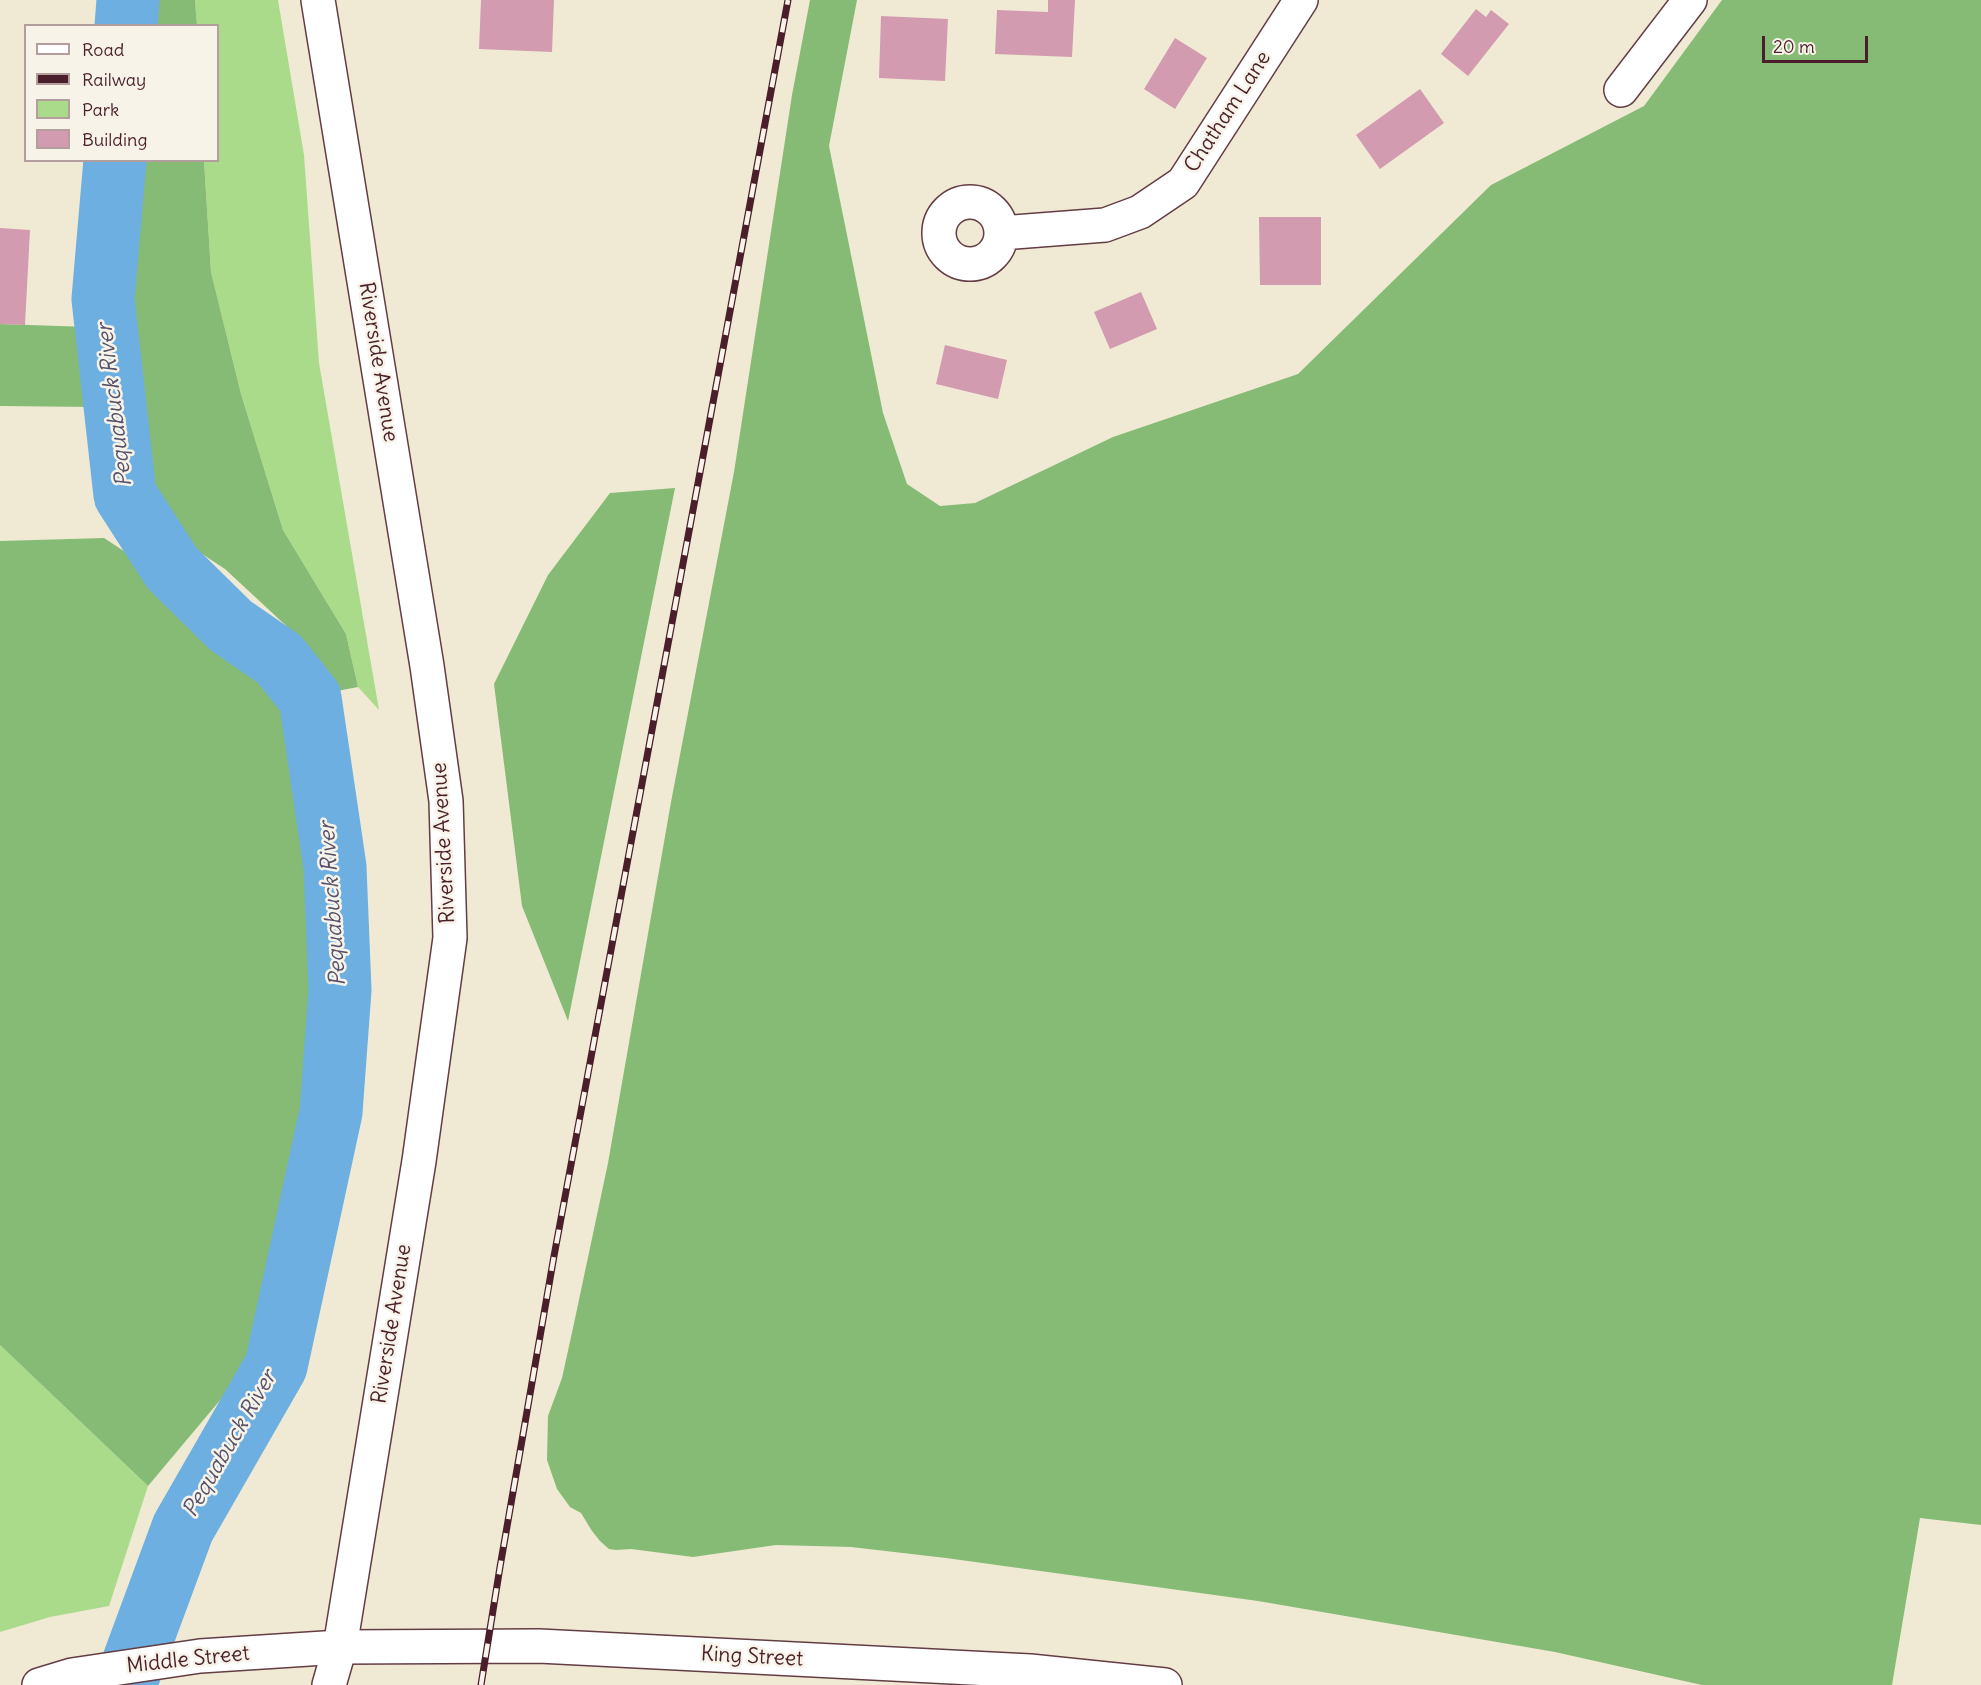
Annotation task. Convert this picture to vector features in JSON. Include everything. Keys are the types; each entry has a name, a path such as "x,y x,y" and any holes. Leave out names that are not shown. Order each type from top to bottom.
{"main road":[{"name":"Riverside Avenue","path":"318,0 427,666 446,801 450,938 418,1161 340,1647 329,1685"},
{"name":"Chatham Lane","path":"1001,233 1105,225 1140,212 1183,183 1300,0"},
{"path":"1621,90 1690,0"},
{"name":"King Street","path":"340,1647 539,1646 1164,1685"},
{"name":"Middle Street","path":"39,1685 72,1675 200,1656 340,1647"}],"green space":[{"path":"158,0 195,0 197,24 154,24"},
{"path":"195,0 278,0 304,155 319,363 379,710 358,687 346,634 283,530 241,394 211,272 204,162 219,162 219,24 197,24"},
{"path":"810,0 857,0 829,146 883,413 907,484 940,506 975,503 1113,437 1298,374 1491,185 1644,106 1722,0 1981,0 1981,1525 1920,1518 1892,1685 1702,1685 1555,1652 1258,1601 851,1547 776,1545 693,1557 631,1549 609,1549 592,1531 581,1513 570,1507 557,1489 547,1460 548,1416 562,1378 608,1163 671,802 734,472 792,95"},
{"path":"135,162 204,162 211,272 241,394 283,530 346,634 358,687 337,691 309,647 225,569 193,548 167,513 146,465 127,372 121,299"},
{"path":"0,324 88,327 94,407 0,406"},
{"path":"675,488 568,1021 522,906 494,684 548,575 610,493"},
{"path":"104,538 136,559 184,614 226,653 271,687 301,736 320,878 307,1111 258,1355 148,1486 0,1345 0,541"},
{"path":"0,1345 148,1486 109,1606 50,1617 0,1632"}],"building":[{"path":"481,0 554,0 552,52 479,49"},
{"path":"1048,0 1075,0 1072,57 995,54 997,10 1048,12"},
{"path":"1476,9 1486,17 1491,10 1509,24 1468,76 1441,54"},
{"path":"881,16 948,19 945,81 879,78"},
{"path":"1175,38 1207,58 1175,109 1144,89"},
{"path":"1420,89 1444,123 1380,169 1356,135"},
{"path":"1259,217 1321,217 1321,285 1260,285"},
{"path":"0,228 30,230 25,325 0,324"},
{"path":"1141,292 1157,329 1110,349 1094,312"},
{"path":"945,345 1007,360 998,399 936,384"}],"waterway":[{"name":"Pequabuck River","path":"126,24 128,0"},
{"name":"Pequabuck River","path":"115,162 103,299 125,495 172,568 231,626 279,659 310,698 335,867 340,990 331,1112 276,1366 183,1528 125,1685"}],"railway":[{"path":"481,1685 554,1256 788,0"}]}
